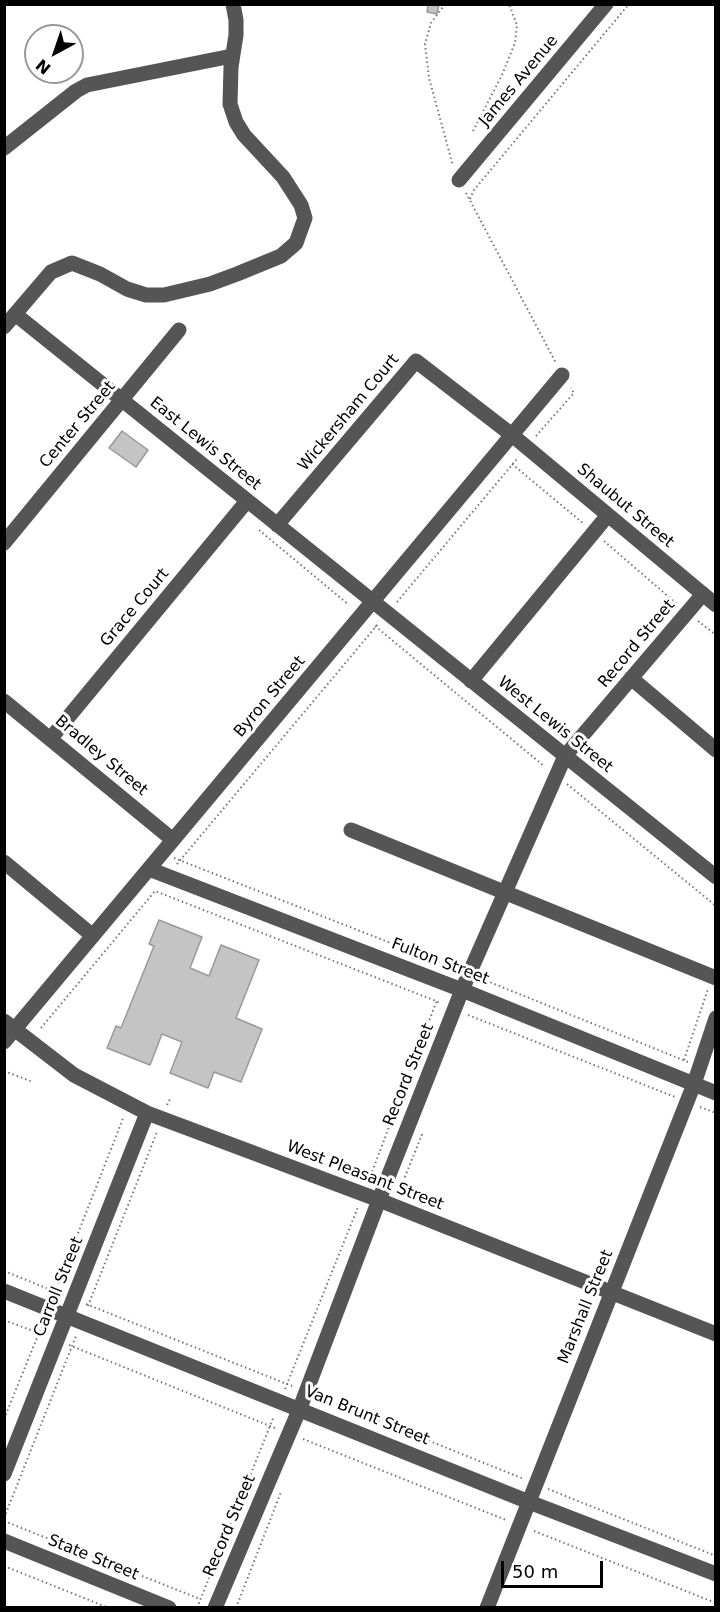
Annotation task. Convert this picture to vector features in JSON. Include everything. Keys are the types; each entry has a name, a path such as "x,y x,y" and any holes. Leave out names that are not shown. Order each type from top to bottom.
{"street":[{"path":"4,327 51,272 72,263 100,274 127,289 146,295 164,295 210,284 237,274 281,256 296,243 305,218 301,205 293,190 244,135 230,105 232,56 236,35 233,4"},
{"name":"James Avenue","path":"459,180 606,4"},
{"path":"4,148 76,91 87,85 232,56"},
{"name":"East Lewis Street","path":"15,314 373,602"},
{"name":"Center Street","path":"4,543 179,330"},
{"name":"Wickersham Court","path":"278,525 416,361 512,435"},
{"name":"Byron Street","path":"4,1042 10,1025 93,936 562,375"},
{"name":"Shaubut Street","path":"512,435 716,605"},
{"name":"Grace Court","path":"51,738 248,501"},
{"path":"471,681 608,515"},
{"name":"Record Street","path":"215,1606 300,1408 462,990 565,756 703,594"},
{"name":"West Lewis Street","path":"373,602 716,877"},
{"path":"631,678 716,750"},
{"name":"Bradley Street","path":"4,701 173,840"},
{"path":"351,830 714,977"},
{"path":"4,862 93,936"},
{"name":"Fulton Street","path":"149,869 462,990 716,1093"},
{"name":"Marshall Street","path":"487,1608 694,1084 716,1018"},
{"name":"West Pleasant Street","path":"10,1025 74,1075 147,1113 379,1200 716,1334"},
{"name":"Carroll Street","path":"4,1474 147,1113"},
{"name":"Van Brunt Street","path":"4,1291 300,1408 529,1502 716,1574"},
{"name":"State Street","path":"4,1541 169,1608"}],"path":[{"path":"167,876 526,447 574,393 562,375 452,163 449,143 432,89 424,44 431,23 445,4"},
{"path":"473,131 502,75 515,43 517,25 509,4"},
{"path":"470,199 474,190 629,4"},
{"path":"512,464 716,635"},
{"path":"162,854 700,1066"},
{"path":"41,1028 155,891 716,1113"},
{"path":"197,1608 363,1194 450,966"},
{"path":"684,1060 714,977"},
{"path":"4,1071 33,1082"},
{"path":"4,1419 129,1104"},
{"path":"4,1271 716,1556"},
{"path":"4,1320 716,1603"},
{"path":"4,1521 215,1606"},
{"path":"4,1566 109,1608"}],"building":[{"path":"426,4 439,4 437,14 427,12"},
{"path":"122,431 148,450 136,467 109,448"},
{"path":"159,920 202,937 190,968 209,976 221,945 259,960 236,1018 262,1029 241,1082 214,1072 208,1088 170,1073 182,1042 162,1034 150,1065 107,1048 116,1026 121,1028 154,946 149,944"}]}
